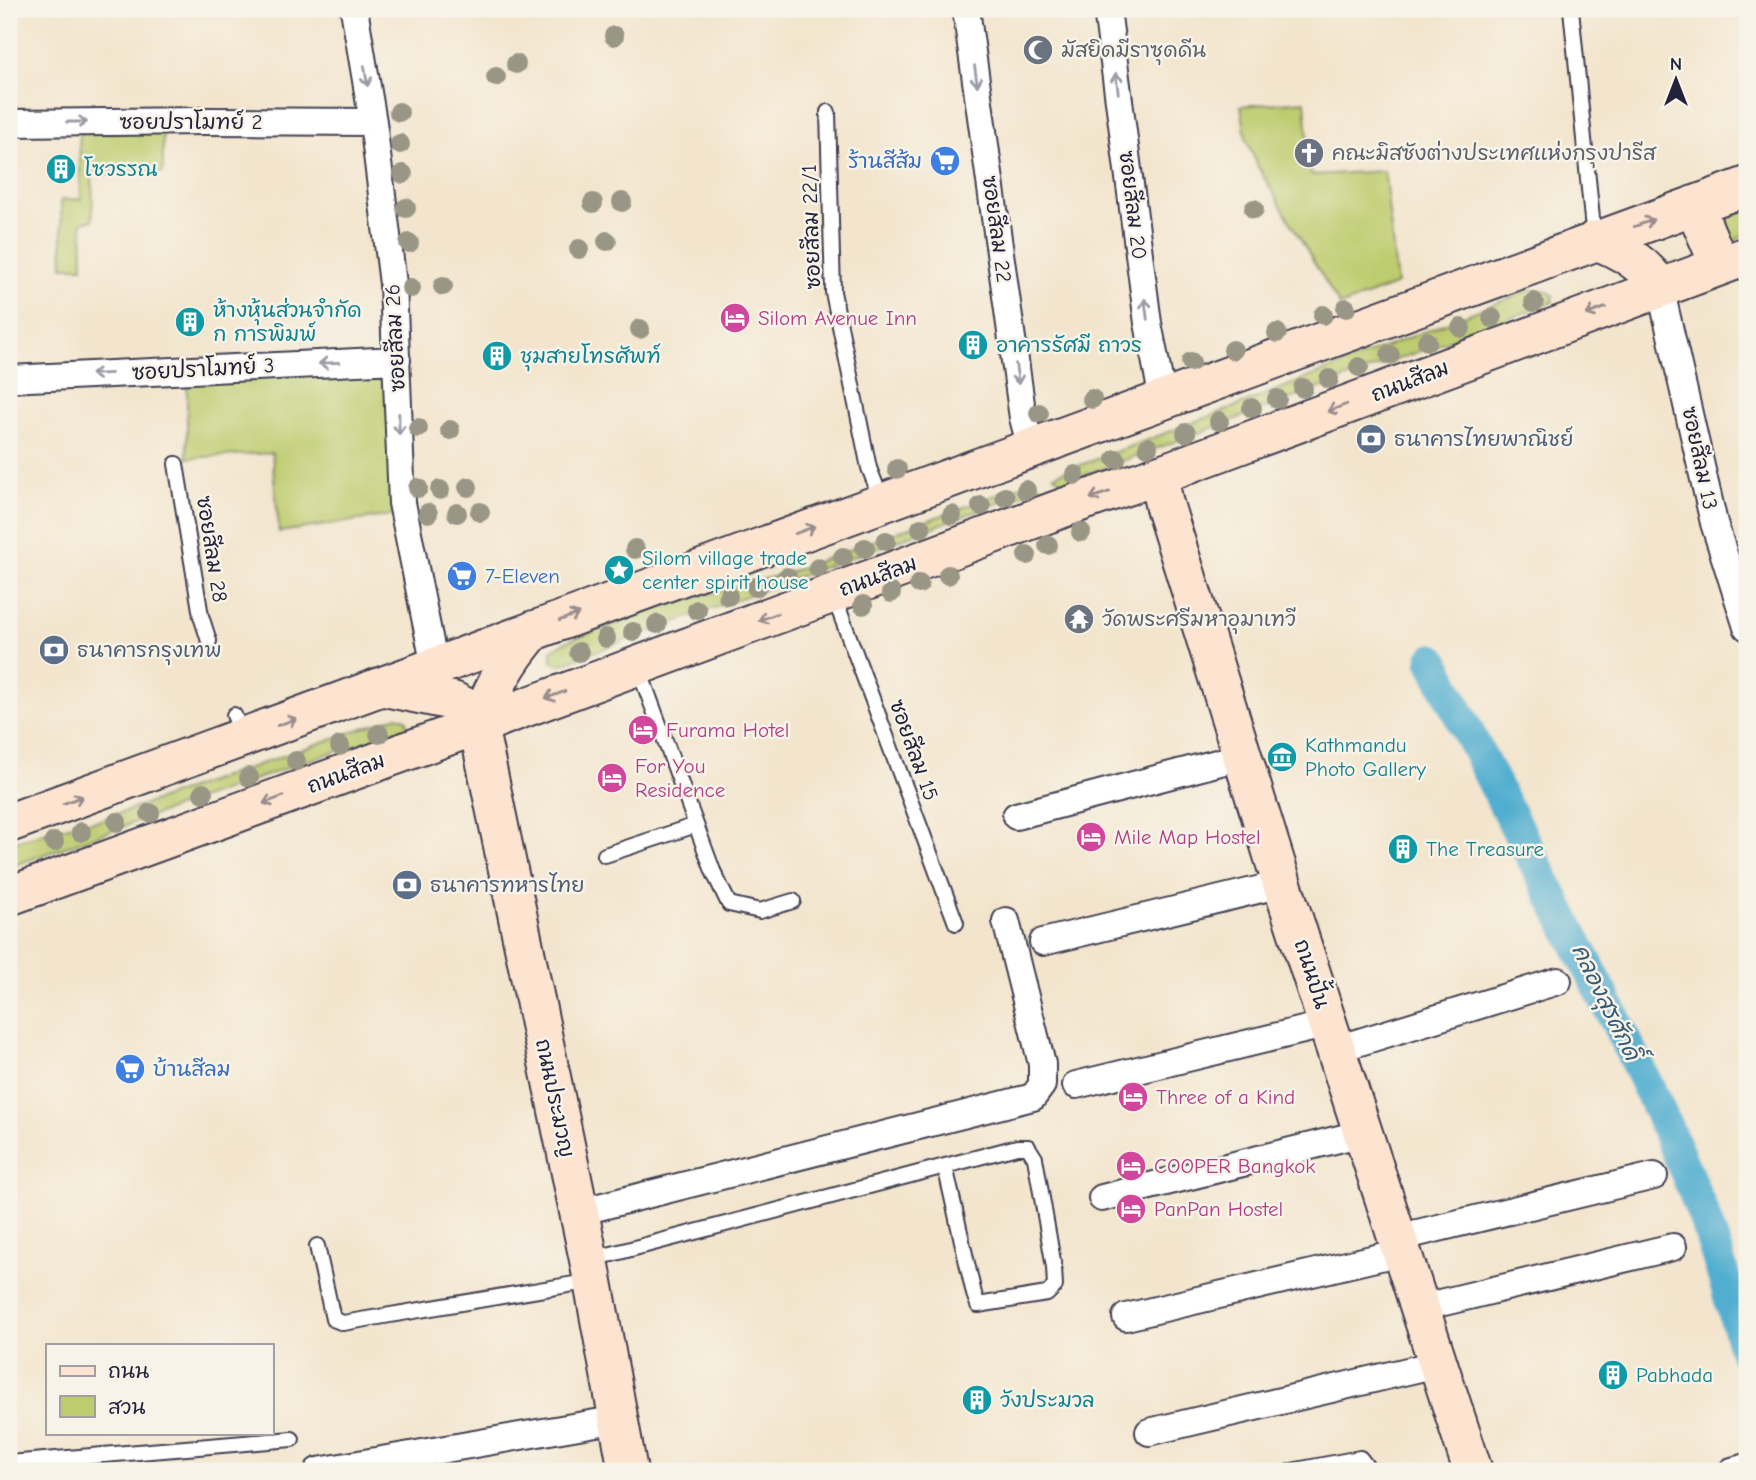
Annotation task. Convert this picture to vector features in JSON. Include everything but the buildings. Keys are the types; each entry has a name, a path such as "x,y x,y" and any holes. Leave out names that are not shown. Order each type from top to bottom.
{"main road":[{"path":"9,823 239,726 384,687 1747,186"},
{"path":"1694,205 1734,261"},
{"path":"1595,240 1641,264 1660,288"},
{"name":"ถนนสีลม","path":"9,895 478,725 1734,261"},
{"name":"ถนนปั้น","path":"1158,475 1164,504 1282,884 1473,1471"},
{"path":"478,725 495,684 512,656 534,630"},
{"path":"384,687 453,701 471,710 478,725"},
{"name":"ถนนประมวญ","path":"478,725 591,1270 628,1471"}],"street":[{"name":"ซอยสีลม 26","path":"354,9 373,122 393,284 402,503 435,667"},
{"name":"ซอยสีลม 22","path":"966,9 1023,418 1031,448"},
{"name":"ซอยสีลม 20","path":"1107,9 1148,323 1163,400"},
{"name":"ซอยปราโมทย์ 2","path":"9,123 373,122"},
{"name":"ซอยสีลม 13","path":"1660,288 1714,523 1747,627"},
{"name":"ซอยปราโมทย์ 3","path":"9,379 397,360"},
{"path":"1016,816 1243,756"},
{"path":"1043,942 1282,884"},
{"path":"579,1212 1033,1097 1042,1085 1042,1064 1006,921"},
{"path":"1076,1085 1332,1037 1558,981"},
{"path":"1102,1198 1363,1133"},
{"path":"1126,1317 1654,1176"},
{"path":"1419,1308 1673,1247"},
{"path":"1149,1432 1437,1364"},
{"path":"318,1471 619,1419"},
{"path":"1732,1471 1747,1467"}],"lane":[{"path":"1571,9 1595,240"},
{"name":"ซอยสีลม 22/1","path":"828,112 833,292 869,468 879,503"},
{"name":"ซอยสีลม 28","path":"176,464 201,617 209,641"},
{"name":"ซอยสีลม 15","path":"832,593 956,923"},
{"path":"638,666 713,872 729,904 760,911 793,901"},
{"path":"605,855 696,825"},
{"path":"317,1247 333,1319 343,1323 591,1270 944,1166 1017,1147 1028,1147 1035,1158 1054,1267 1055,1286 1047,1294 978,1305 944,1166"},
{"path":"9,1464 292,1439"},
{"path":"1291,1471 1360,1458 1370,1471"}],"green space":[{"path":"1305,101 1311,175 1384,171 1397,284 1340,306 1257,165 1246,138 1241,106"},
{"path":"163,132 163,173 92,174 93,220 82,222 83,267 63,267 61,200 81,199 79,133"},
{"path":"1747,211 1747,232 1734,242 1722,238 1718,218"},
{"path":"1529,290 1545,290 1553,295 1553,302 1063,483 1054,475 1227,410"},
{"path":"389,368 393,515 279,532 272,453 187,458 187,376"},
{"path":"1033,481 1042,487 559,665 552,661 551,651 567,641 679,601 785,574"},
{"path":"397,716 406,719 408,729 318,757 9,867 9,843 72,825 101,820"}],"waterway":[{"name":"คลองสุรศักดิ์","path":"1433,660 1640,1069 1708,1227 1747,1357"}],"place":[{"name":"มัสยิดมีราซุดดีน","path":"1038,50"},
{"name":"คณะมิสซังต่างประเทศแห่งกรุงปารีส","path":"1309,153"},
{"name":"ร้านสีส้ม","path":"945,161"},
{"name":"โซวรรณ","path":"61,169"},
{"name":"Silom Avenue Inn","path":"735,318"},
{"name":"ห้างหุ้นส่วนจำกัด ก การพิมพ์","path":"190,322"},
{"name":"อาคารรัศมี ถาวร","path":"973,345"},
{"name":"ชุมสายโทรศัพท์","path":"497,356"},
{"name":"ธนาคารไทยพาณิชย์","path":"1371,439"},
{"name":"Silom village trade center spirit house","path":"619,570"},
{"name":"7-Eleven","path":"462,576"},
{"name":"วัดพระศรีมหาอุมาเทวี","path":"1079,619"},
{"name":"ธนาคารกรุงเทพ","path":"54,650"},
{"name":"Furama Hotel","path":"643,730"},
{"name":"Kathmandu Photo Gallery","path":"1282,757"},
{"name":"For You Residence","path":"612,778"},
{"name":"Mile Map Hostel","path":"1091,837"},
{"name":"The Treasure","path":"1403,849"},
{"name":"ธนาคารทหารไทย","path":"407,885"},
{"name":"บ้านสีลม","path":"130,1069"},
{"name":"Three of a Kind","path":"1133,1097"},
{"name":"COOPER Bangkok","path":"1131,1166"},
{"name":"PanPan Hostel","path":"1131,1209"},
{"name":"Pabhada","path":"1613,1375"},
{"name":"วังประมวล","path":"977,1400"}]}
